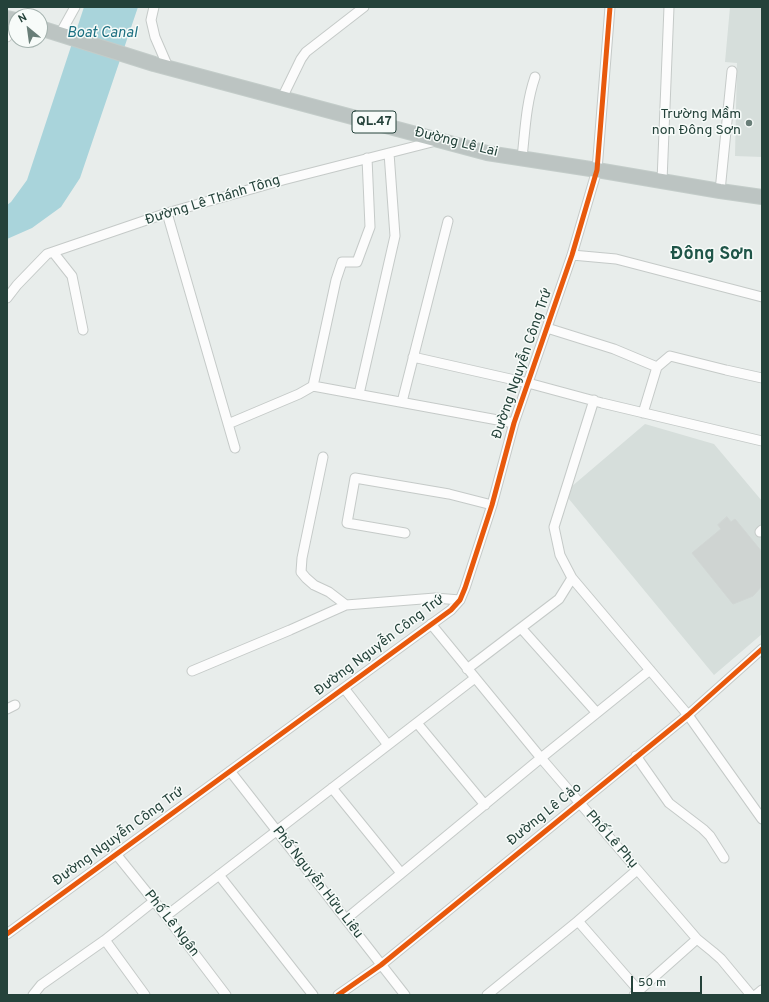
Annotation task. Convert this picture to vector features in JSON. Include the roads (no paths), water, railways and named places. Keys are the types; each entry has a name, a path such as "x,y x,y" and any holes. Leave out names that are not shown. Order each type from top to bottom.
{"highway":[{"name":"Đường Lê Lai","path":"48,30 154,64 487,152 762,197"}],"street":[{"path":"63,35 74,7"},
{"path":"154,7 151,20 155,37 168,67"},
{"path":"282,98 300,59 306,52 364,7"},
{"name":"Đường Nguyễn Công Trứ","path":"7,934 451,610 460,600 492,505 514,423 572,255 597,170 610,7"},
{"path":"662,181 669,7"},
{"path":"720,191 732,71"},
{"path":"522,158 531,88 535,77"},
{"name":"Đường Lê Thánh Tông","path":"7,298 17,285 47,254 167,213 283,180 440,140"},
{"path":"359,394 395,236 389,153"},
{"path":"313,386 336,280 342,262 357,262 370,227 367,158"},
{"path":"167,213 235,448"},
{"path":"402,402 448,221"},
{"path":"53,252 72,276 83,330"},
{"path":"572,255 616,259 762,297"},
{"path":"547,328 614,349 657,367"},
{"path":"644,412 657,367 670,356 762,378"},
{"path":"413,357 528,382 594,400 762,440"},
{"path":"228,424 299,394 313,386 514,423"},
{"path":"594,400 554,527 560,555 572,578 688,715 762,819"},
{"path":"323,457 302,558 301,572 314,585 329,592 346,605"},
{"path":"405,533 346,523 355,478 449,494 492,505"},
{"path":"468,669 560,598 572,578"},
{"path":"192,671 346,605 436,598 460,600"},
{"name":"Phố Lê Phụ","path":"431,624 541,758 696,939 717,955 751,995"},
{"path":"521,628 597,713"},
{"name":"Đường Lê Cảo","path":"338,995 381,964 688,715 762,649"},
{"path":"346,919 650,670"},
{"path":"166,916 475,678"},
{"path":"344,688 388,745"},
{"path":"417,723 485,804"},
{"path":"636,756 670,803 704,829 724,858"},
{"name":"Phố Nguyễn Hữu Liêu","path":"230,771 405,995"},
{"path":"332,788 401,873"},
{"name":"Phố Lê Ngân","path":"116,854 166,916 226,995"},
{"path":"487,995 498,992 637,870"},
{"path":"219,875 313,995"},
{"path":"33,995 41,985 105,940 154,901"},
{"path":"578,921 636,993 696,939"},
{"path":"105,940 145,995"},
{"path":"756,995 762,990"}],"water":[{"name":"Boat Canal","path":"84,7 138,7 80,178 61,207 32,228 7,239 7,205 11,202 27,180"}],"place":[{"name":"Trường Mầm non Đông Sơn","path":"749,123"}],"district":[{"name":"Đông Sơn","path":"712,255"}]}
